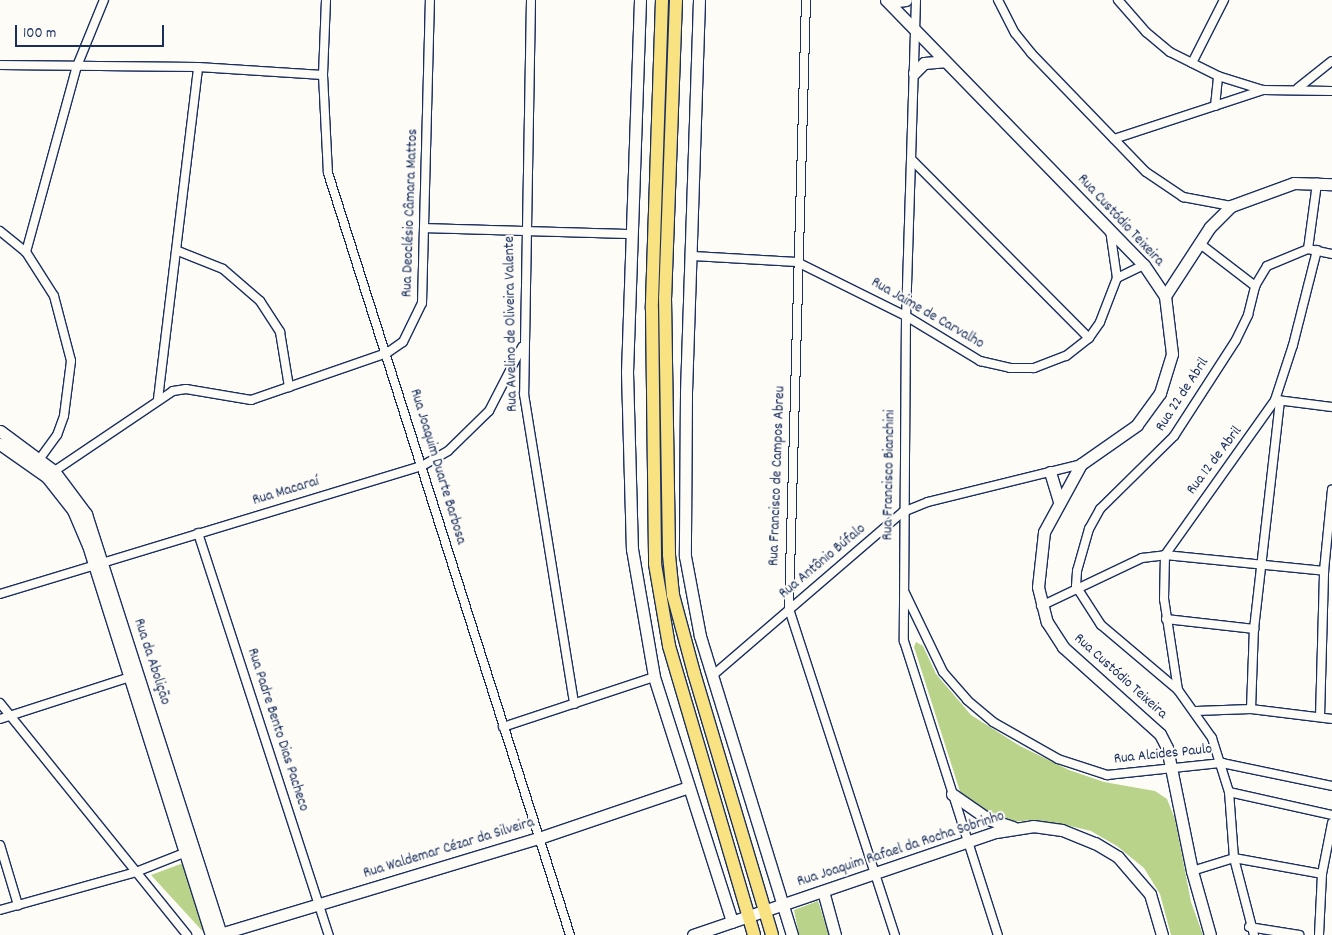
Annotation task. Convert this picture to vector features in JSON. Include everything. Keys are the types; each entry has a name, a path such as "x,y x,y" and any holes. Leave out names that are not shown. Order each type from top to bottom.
{"main road":[{"path":"640,0 632,234 628,500 639,603 654,677 732,922 726,935"},
{"path":"662,0 652,309 655,564 669,646 754,935"},
{"path":"676,0 665,298 669,555 673,595 694,673 772,935"},
{"path":"699,0 693,256 686,394 685,556 691,596 712,676 792,935"},
{"path":"887,1 906,0"},
{"name":"Rua Custódio Teixeira","path":"887,1 1144,265 1165,296 1172,354 1160,393 1137,425 1081,464 1059,501 1041,542 1038,564 1041,606 1047,622 1076,660 1147,718 1160,734 1172,769 1192,871 1210,935"},
{"path":"914,74 924,62 945,60"},
{"path":"1165,296 1199,243 1231,206 1275,188 1317,183 1332,184"},
{"name":"Rua da Abolição","path":"0,431 50,474 86,514 134,676 217,935"},
{"name":"Rua da Abolição","path":"1,446 37,463"},
{"path":"1050,472 1059,501"},
{"name":"Rua da Abolição","path":"134,676 184,853 217,935"},
{"name":"Rua Waldemar Cézar da Silveira","path":"217,935 540,838 689,787"},
{"path":"952,794 988,819 1014,827"},
{"name":"Rua Joaquim Rafael da Rocha Sobrinho","path":"692,935 710,933 732,922 1014,827 1062,830 1096,843 1118,857 1150,894 1162,935"},
{"path":"824,891 835,935"}],"street":[{"path":"26,252 77,66 104,0"},
{"name":"Rua Joaquim Duarte Barbosa","path":"326,0 323,75 328,173 387,353 503,727 570,935"},
{"name":"Rua Deoclésio Câmara Mattos","path":"50,474 158,399 186,389 251,400 387,353 403,342 422,303 426,228 430,0"},
{"name":"Rua Avelino de Oliveira Valente","path":"531,0 524,231 524,343 528,434 574,704"},
{"name":"Rua Francisco de Campos Abreu","path":"806,0 789,609 895,935"},
{"name":"Rua Francisco Bianchini","path":"916,0 906,316 903,512 903,586 908,661 998,935"},
{"path":"998,0 1015,34 1031,53 1146,172 1170,190 1203,204 1231,206"},
{"path":"1118,0 1146,32 1192,63 1218,76 1263,90"},
{"path":"1192,63 1224,0"},
{"path":"1298,88 1332,60"},
{"path":"0,65 198,68 323,75"},
{"path":"158,399 178,251 198,68"},
{"path":"1215,106 1218,76"},
{"path":"1114,139 1263,90 1298,88 1332,91"},
{"path":"912,160 1089,338"},
{"path":"1308,249 1317,183"},
{"path":"426,228 632,234"},
{"name":"Rua Jaime de Carvalho","path":"693,256 798,262 906,316 980,361 1010,368 1034,368 1051,362 1089,338 1100,322 1117,278 1110,229"},
{"path":"0,231 26,252 54,296 71,361 64,416 37,463"},
{"path":"1199,243 1255,286"},
{"name":"Rua 22 de Abril","path":"1076,586 1080,552 1096,516 1174,436 1244,327 1255,286 1267,266 1308,249 1332,254"},
{"name":"Rua 12 de Abril","path":"1165,556 1277,400 1317,250"},
{"path":"178,251 223,269 260,301 280,332 289,387"},
{"path":"1117,278 1144,265"},
{"name":"Rua Macaraí","path":"0,594 422,466 448,451 489,411 515,368 524,343"},
{"path":"1251,709 1254,629 1277,400 1332,406"},
{"name":"Rua Antônio Búfalo","path":"712,676 903,512 928,502 1081,464"},
{"path":"1320,717 1324,571 1332,489"},
{"name":"Rua Padre Bento Dias Pacheco","path":"198,533 330,935"},
{"path":"1165,556 1166,619 1178,690"},
{"path":"1041,606 1076,586 1142,558 1165,556 1324,571"},
{"name":"Rua Alcides Paulo","path":"903,586 943,672 993,722 1083,770 1107,774 1222,763 1332,786"},
{"path":"1076,586 1109,633 1178,690 1196,711 1222,763 1229,792 1234,858 1249,927 1254,935"},
{"path":"1166,619 1254,629"},
{"path":"0,719 134,676"},
{"path":"503,727 654,677"},
{"path":"0,703 187,935"},
{"path":"1196,711 1251,709 1332,719"},
{"path":"1229,792 1332,815"},
{"path":"1319,935 1322,874 1332,823"},
{"path":"0,844 18,905"},
{"path":"0,910 136,872 184,853"},
{"path":"1192,871 1234,858 1322,874"},
{"path":"1249,927 1298,935"}],"green space":[{"path":"916,642 923,646 936,674 971,715 1020,746 1069,770 1104,782 1155,791 1167,799 1175,819 1191,902 1203,935 1171,935 1160,894 1144,868 1117,846 1091,831 1034,820 995,823 963,801 914,647"},
{"path":"186,862 206,935 151,875"},
{"path":"818,901 829,935 799,935 794,910"}]}
